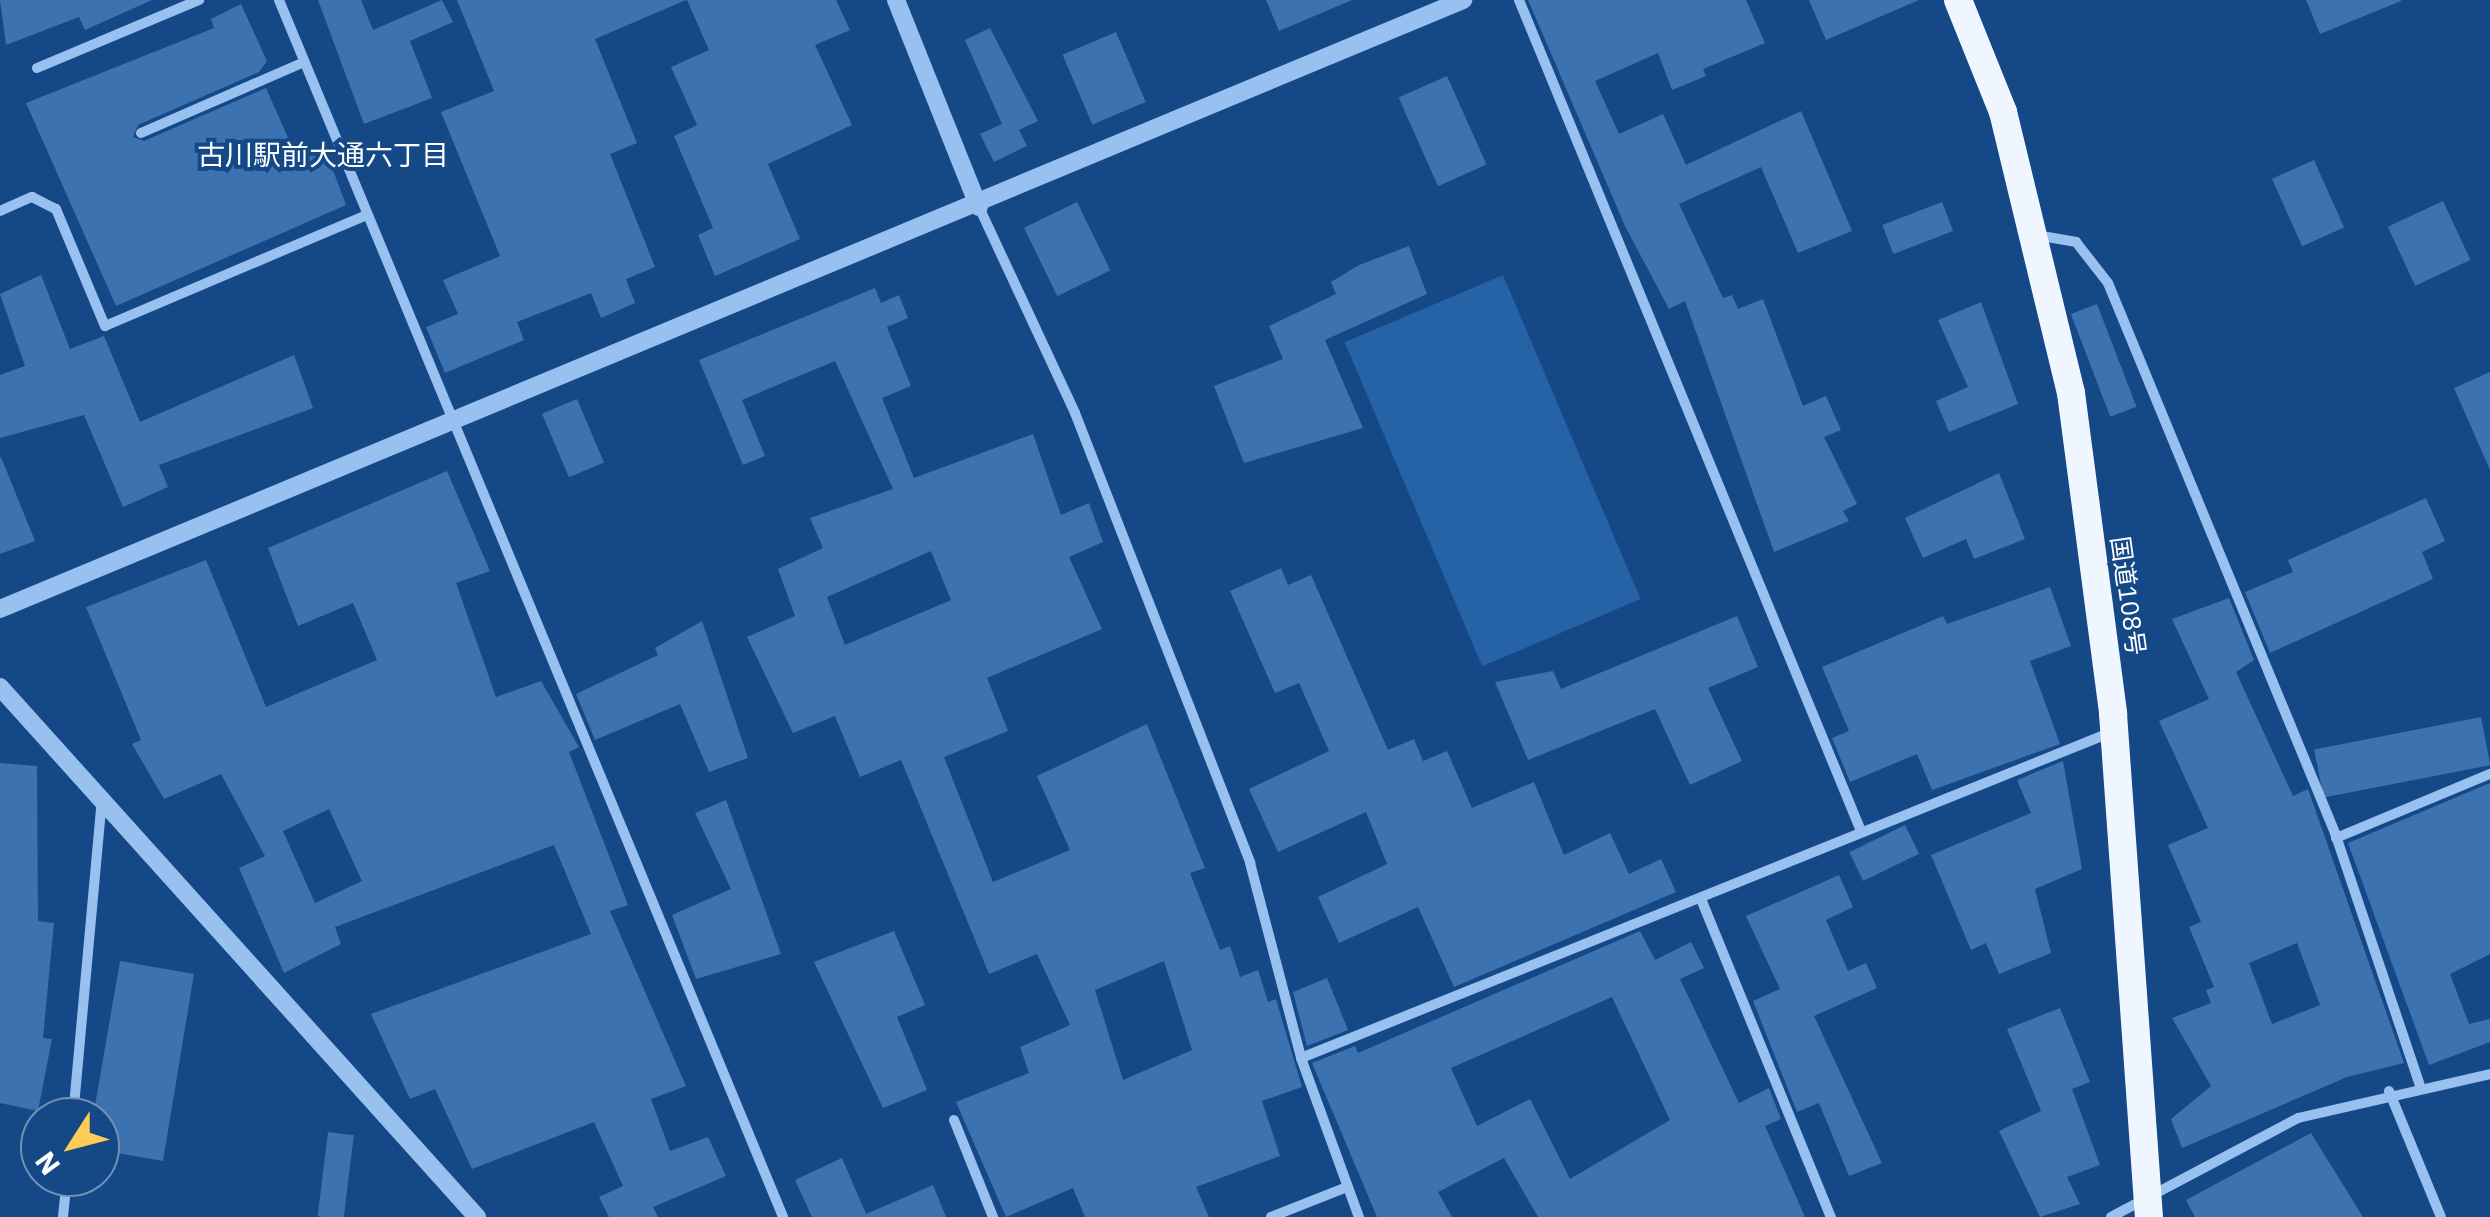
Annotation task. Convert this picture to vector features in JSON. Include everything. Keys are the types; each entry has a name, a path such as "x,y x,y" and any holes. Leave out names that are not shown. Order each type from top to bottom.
{"highway":[{"name":"国道108号","path":"1958,0 2002,112 2071,393 2114,732 2148,1206"}],"street":[{"path":"37,68 199,0"},
{"path":"279,0 450,419 522,571 783,1217"},
{"path":"896,0 979,206 1075,413 1250,862 1301,1058 1359,1217"},
{"path":"0,610 450,419 979,206 1462,0"},
{"path":"1519,0 1862,831"},
{"path":"141,133 304,62"},
{"path":"0,211 32,197 56,209 106,326 366,215"},
{"path":"2032,235 2076,242 2108,283 2336,838 2420,1086"},
{"path":"0,687 476,1217"},
{"path":"1301,1058 2114,732"},
{"path":"2336,838 2490,774"},
{"path":"74,1097 102,799"},
{"path":"1702,899 1831,1217"},
{"path":"2111,1217 2148,1206 2298,1118 2389,1090 2490,1074"},
{"path":"2389,1090 2441,1217"},
{"path":"954,1120 994,1217"},
{"path":"1271,1217 1347,1187"}],"shaded area":[{"path":"1503,275 1641,599 1482,666 1345,342"}],"building":[{"path":"0,0 152,0 85,30 79,17 6,45"},
{"path":"318,0 361,0 373,30 442,0 453,22 410,41 432,98 364,124"},
{"path":"457,0 686,0 595,39 637,143 610,154 655,267 626,279 635,303 601,318 591,293 517,322 524,340 445,373 426,327 458,314 443,280 500,256 441,112 494,91"},
{"path":"687,0 836,0 850,30 815,45 852,125 768,164 800,239 715,276 698,235 713,228 674,136 697,125 671,67 709,50"},
{"path":"1266,0 1352,0 1279,31"},
{"path":"1528,0 1746,0 1765,43 1703,69 1706,76 1672,90 1658,53 1595,81 1619,134 1663,114 1686,165 1801,111 1852,231 1798,253 1761,167 1679,204 1723,298 1732,295 1738,309 1763,299 1803,406 1826,396 1841,430 1824,437 1857,504 1843,511 1849,521 1774,552 1685,301 1669,309 1625,226"},
{"path":"1809,0 1919,0 1826,40"},
{"path":"2306,0 2401,0 2401,1 2320,34"},
{"path":"241,4 267,61 259,72 138,125 133,137 144,141 266,88 297,158 324,146 346,205 116,306 26,103 214,28 211,19"},
{"path":"990,28 1038,121 1019,130 1027,146 994,162 980,134 1002,124 965,40"},
{"path":"1116,32 1146,102 1092,125 1063,55"},
{"path":"1447,76 1486,165 1438,186 1399,98"},
{"path":"2314,160 2344,228 2302,246 2272,179"},
{"path":"2443,201 2470,260 2415,286 2388,227"},
{"path":"1077,202 1110,270 1057,296 1024,228"},
{"path":"1942,202 1953,231 1893,254 1882,225"},
{"path":"1409,246 1427,294 1325,340 1363,428 1244,463 1214,386 1283,359 1269,326 1336,294 1331,282 1359,265"},
{"path":"41,275 70,349 104,336 140,422 294,355 313,408 159,465 168,487 123,507 84,415 0,438 0,375 25,366 0,294"},
{"path":"875,288 881,303 899,295 908,318 887,327 911,386 882,398 914,478 1033,434 1061,515 1089,503 1103,542 1069,557 1102,629 987,678 1008,731 944,757 993,882 1070,850 1037,776 1147,724 1205,868 1190,873 1220,950 1230,946 1240,977 1258,970 1268,1002 1276,999 1302,1087 1262,1101 1280,1156 1196,1187 1209,1217 1085,1217 1073,1188 1006,1217 956,1102 1029,1073 1020,1047 1070,1025 1037,954 989,974 901,760 860,777 835,716 793,733 747,637 795,616 778,569 823,548 810,518 893,489 835,361 742,400 765,456 743,465 699,360","holes":["931,551 951,600 845,645 827,597","1164,961 1192,1050 1123,1080 1095,990"]},
{"path":"1981,302 2018,404 1949,432 1936,401 1968,387 1938,320"},
{"path":"2097,304 2136,407 2110,417 2071,314"},
{"path":"2490,372 2490,470 2454,388"},
{"path":"577,399 604,463 569,477 542,414"},
{"path":"0,458 35,541 0,554"},
{"path":"447,471 490,571 456,583 496,697 541,681 579,747 569,752 628,905 610,911 686,1086 651,1099 670,1151 708,1137 726,1176 653,1207 658,1217 609,1217 599,1197 623,1186 594,1122 472,1169 435,1089 410,1099 371,1014 591,934 554,845 335,927 341,944 284,973 239,868 265,856 221,774 164,799 132,744 141,740 86,607 206,560 266,707 377,660 353,603 298,626 268,548","holes":["329,809 362,881 315,903 283,831"]},
{"path":"1999,473 2025,539 1974,559 1966,539 1923,558 1905,518"},
{"path":"2426,498 2445,541 2422,552 2433,579 2270,653 2245,592 2293,572 2288,560"},
{"path":"1281,568 1288,585 1311,575 1388,750 1414,739 1423,761 1447,751 1472,808 1534,782 1564,855 1610,833 1629,874 1661,859 1676,892 1454,987 1418,907 1339,943 1318,897 1387,864 1366,812 1278,852 1249,789 1329,751 1299,683 1275,693 1230,591"},
{"path":"2050,587 2071,646 2030,661 2060,744 1932,790 1917,754 1850,782 1832,738 1849,731 1822,667 1943,616 1947,624"},
{"path":"2229,598 2254,660 2236,672 2293,796 2308,789 2404,1063 2347,1077 2182,1148 2171,1119 2211,1086 2172,1018 2211,1003 2206,990 2214,987 2189,927 2201,922 2168,845 2208,828 2159,721 2209,699 2172,619","holes":["2297,943 2320,1005 2272,1024 2249,963"]},
{"path":"1737,616 1758,667 1708,688 1742,761 1690,785 1655,709 1528,760 1495,682 1553,671 1561,689"},
{"path":"702,621 748,758 709,772 680,704 595,740 576,694 658,655 655,648"},
{"path":"2481,717 2490,765 2323,798 2314,749"},
{"path":"2063,761 2082,869 2035,889 2051,953 1999,974 1986,943 1971,950 1931,855 2031,813 2017,780"},
{"path":"0,763 37,766 38,921 54,923 43,1038 52,1039 41,1097 20,1097 20,1107 0,1103"},
{"path":"2490,783 2490,954 2450,974 2469,1024 2490,1019 2490,1042 2429,1065 2348,843"},
{"path":"726,800 781,954 696,979 672,915 731,889 695,813"},
{"path":"1905,825 1919,854 1863,881 1849,852"},
{"path":"1839,875 1853,907 1826,920 1848,971 1866,963 1877,988 1814,1016 1882,1163 1849,1176 1819,1103 1797,1112 1753,1001 1780,989 1746,916"},
{"path":"894,931 925,1005 897,1017 927,1090 883,1108 814,962"},
{"path":"1640,931 1655,960 1691,942 1704,968 1680,979 1739,1103 1769,1088 1781,1119 1765,1126 1805,1217 1538,1217 1504,1158 1438,1192 1452,1217 1377,1217 1312,1063 1355,1046 1358,1053","holes":["1612,997 1670,1120 1570,1179 1530,1099 1477,1126 1451,1068"]},
{"path":"120,961 194,974 163,1161 120,1153 120,1097 96,1097"},
{"path":"1327,978 1348,1030 1307,1046 1293,992"},
{"path":"2060,1008 2090,1082 2072,1089 2100,1165 2067,1177 2080,1204 2040,1217 1999,1131 2041,1111 2007,1029"},
{"path":"328,1132 354,1135 344,1217 318,1216"},
{"path":"2311,1133 2363,1217 2195,1217 2186,1200"},
{"path":"842,1158 866,1214 933,1185 946,1217 812,1217 795,1180"}],"district":[{"name":"古川駅前大通六丁目","path":"323,155"}]}
